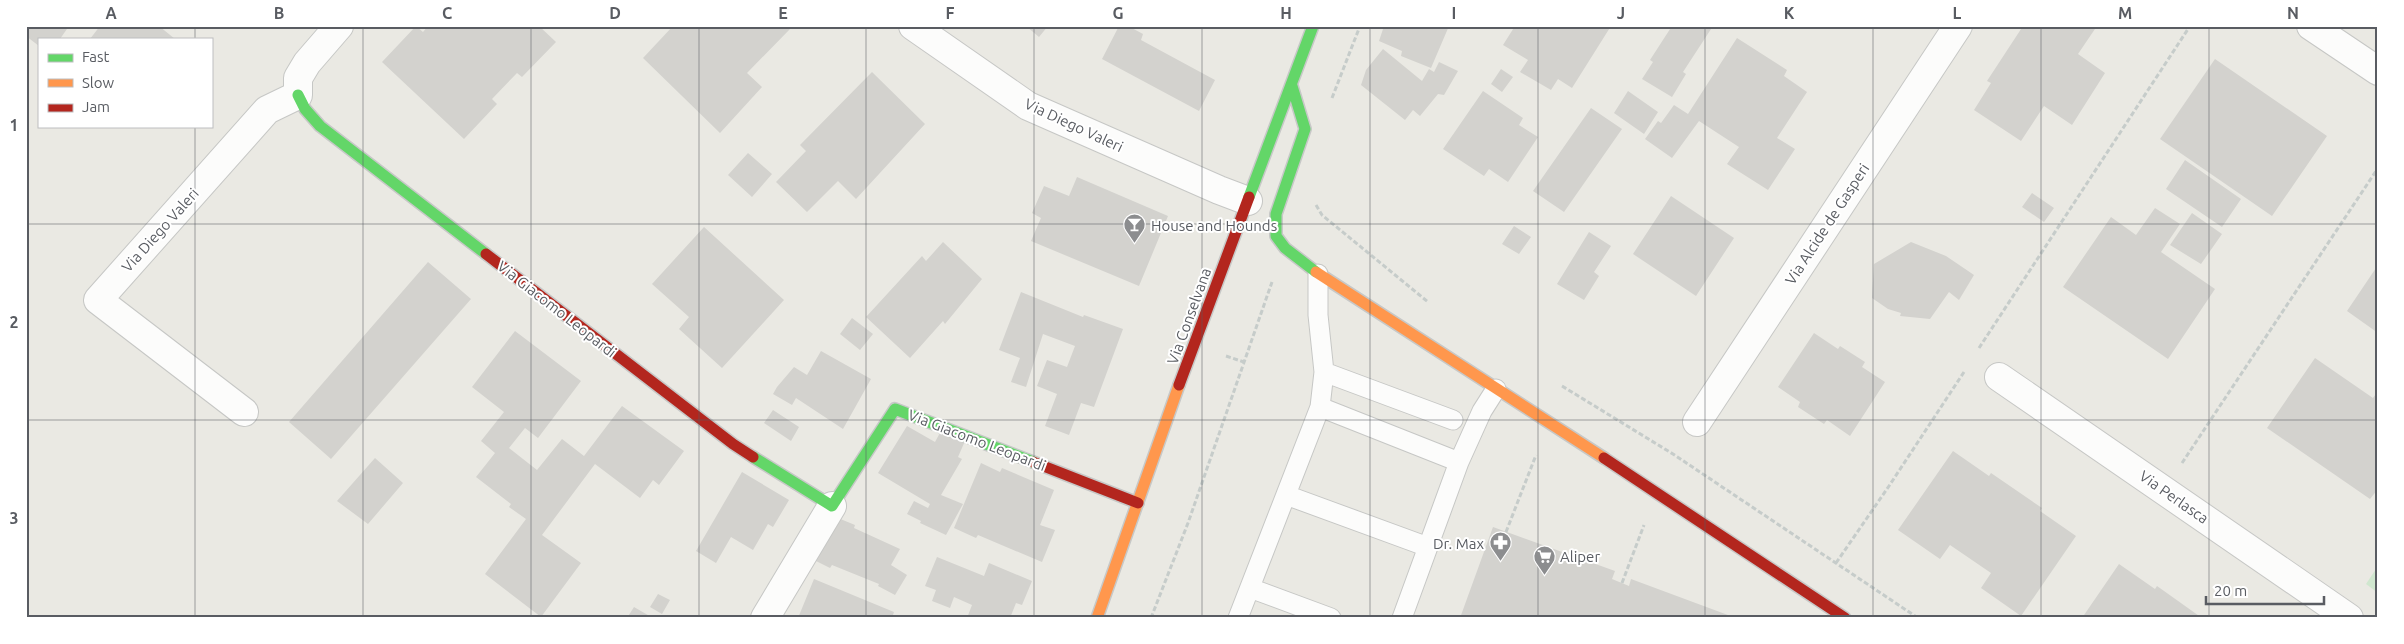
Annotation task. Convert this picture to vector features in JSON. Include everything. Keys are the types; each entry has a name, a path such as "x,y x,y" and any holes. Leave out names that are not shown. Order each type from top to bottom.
{"street":[{"path":"298,94 298,78 307,63 339,26"},
{"name":"Via Diego Valeri","path":"913,26 1028,106 1218,190 1248,201"},
{"name":"Via Conselvana","path":"1098,618 1193,345 1313,26"},
{"name":"Via Alcide de Gasperi","path":"1696,422 1958,26"},
{"path":"2311,26 2378,71"},
{"path":"1292,86 1305,129 1276,214 1276,236 1285,248 1318,274 1540,416 1845,618"},
{"name":"Via Diego Valeri","path":"244,412 98,300 267,110 298,94"},
{"name":"Via Giacomo Leopardi","path":"298,94 305,109 320,126 343,144 733,444 832,506"},
{"name":"Via Perlasca","path":"1999,378 2165,490 2349,618"},
{"name":"Via Giacomo Leopardi","path":"765,618 832,506 896,409 1138,502"}],"lane":[{"path":"1238,618 1320,407 1324,372 1318,315 1318,274"},
{"path":"1324,372 1454,420"},
{"path":"1402,618 1459,462 1482,411 1496,389"},
{"path":"1320,407 1459,462"},
{"path":"1286,495 1428,547"},
{"path":"1250,588 1331,618"}],"path":[{"path":"1977,352 2190,26"},
{"path":"2165,490 2378,168"},
{"path":"1313,199 1322,215 1434,307"},
{"path":"1151,618 1188,523 1258,320 1285,248"},
{"path":"1836,563 1967,368"},
{"path":"1560,385 1673,454 1918,618"},
{"path":"1506,532 1537,454"},
{"path":"1622,583 1645,521"}],"green space":[{"path":"2378,566 2378,593 2366,584"}],"building":[{"path":"26,26 69,26 61,38 38,38 38,45 26,36"},
{"path":"100,26 159,26 174,38 91,38"},
{"path":"416,26 423,32 428,26 539,26 556,42 522,77 517,73 492,99 497,104 464,139 382,62"},
{"path":"673,26 787,26 790,29 747,73 762,87 720,133 643,58"},
{"path":"1026,26 1048,26 1039,37"},
{"path":"1119,26 1128,26 1143,34 1141,40 1215,80 1199,111 1102,59"},
{"path":"1384,26 1449,26 1431,68 1401,56 1402,51 1379,41"},
{"path":"1515,26 1611,26 1572,88 1558,79 1551,90 1520,72 1528,60 1503,45"},
{"path":"1672,26 1713,26 1683,72 1686,74 1672,97 1642,79 1653,62 1650,60"},
{"path":"2023,26 2097,26 2078,54 2105,73 2072,125 2044,106 2021,141 1974,110 1991,83 1987,81"},
{"path":"1737,38 1787,70 1784,76 1807,92 1777,138 1795,149 1768,190 1727,164 1739,147 1699,121 1672,158 1645,139 1658,121 1661,123 1674,105 1688,114"},
{"path":"1383,49 1422,81 1429,69 1434,72 1439,62 1458,71 1444,95 1438,94 1420,116 1413,110 1405,120 1361,85 1366,70"},
{"path":"2215,59 2327,136 2272,216 2160,139"},
{"path":"1501,69 1513,77 1502,92 1491,84"},
{"path":"872,72 925,124 856,199 838,181 807,212 776,182 806,151 800,145"},
{"path":"1483,91 1523,118 1519,125 1538,137 1508,182 1489,169 1484,176 1443,149"},
{"path":"1628,91 1658,112 1644,134 1614,113"},
{"path":"1591,108 1622,129 1564,212 1533,191"},
{"path":"748,153 772,174 752,197 728,175"},
{"path":"2185,160 2241,199 2222,227 2166,189"},
{"path":"1077,177 1168,216 1139,286 1031,241 1041,218 1032,213 1044,186 1069,196"},
{"path":"2032,193 2054,208 2044,222 2022,207"},
{"path":"1671,196 1734,238 1696,296 1633,254"},
{"path":"2155,208 2180,224 2161,252 2215,289 2168,359 2063,287 2111,217 2136,235"},
{"path":"2192,213 2222,234 2201,264 2170,245"},
{"path":"1514,226 1531,237 1519,254 1502,244"},
{"path":"704,227 784,300 722,368 679,329 689,317 652,284"},
{"path":"1589,232 1611,246 1594,272 1599,276 1584,300 1557,284"},
{"path":"943,242 982,279 945,324 943,321 910,358 866,317 922,256 926,261"},
{"path":"1911,242 1946,256 1974,275 1959,300 1949,292 1930,319 1900,316 1901,313 1888,309 1872,298 1874,264"},
{"path":"428,262 471,299 331,459 289,422"},
{"path":"2378,265 2378,333 2347,311"},
{"path":"1021,292 1083,317 1084,315 1123,329 1094,407 1081,403 1069,435 1045,426 1057,394 1037,386 1047,360 1067,367 1075,346 1043,334 1026,387 1011,382 1020,358 999,350"},
{"path":"852,318 873,334 860,350 840,334"},
{"path":"515,331 581,381 538,438 525,428 509,448 537,470 562,439 584,456 622,406 684,451 659,485 653,480 640,498 595,464 542,535 581,563 541,617 485,574 526,519 509,507 511,504 476,477 495,453 481,441 504,412 472,387"},
{"path":"1814,333 1838,349 1840,346 1865,362 1862,367 1885,382 1850,436 1827,420 1824,424 1798,407 1800,402 1778,387"},
{"path":"821,351 871,379 843,429 796,398 792,405 773,394 794,367 807,375"},
{"path":"2315,358 2373,398 2378,391 2378,489 2370,499 2267,428"},
{"path":"773,410 799,427 791,441 764,423"},
{"path":"907,426 935,442 941,431 965,441 958,457 962,459 941,495 963,504 946,535 920,523 921,521 907,514 914,501 928,508 930,504 878,473"},
{"path":"1953,451 1989,476 1991,473 2042,508 2040,511 2076,536 2021,616 1981,588 1991,573 1950,545 1940,559 1898,530"},
{"path":"375,458 403,483 368,524 337,501"},
{"path":"981,463 1000,472 1002,468 1054,490 1040,525 1055,530 1042,562 978,535 976,538 954,528"},
{"path":"742,472 789,500 773,527 768,524 753,550 731,537 716,563 696,551"},
{"path":"838,518 855,525 854,528 900,549 891,565 907,575 895,595 878,586 879,584 832,565 830,568 814,560"},
{"name":"Aliper","path":"1493,527 1615,571 1612,579 1629,586 1631,579 1736,618 1460,618"},
{"path":"937,557 984,576 989,563 1032,581 1022,605 1016,603 1010,618 967,618 972,605 954,597 950,608 932,601 936,590 925,586"},
{"path":"2119,564 2155,589 2157,586 2202,618 2082,618"},
{"path":"814,579 894,612 892,618 798,618"},
{"path":"658,594 670,600 662,614 650,607"},
{"path":"634,607 653,618 627,618"}],"traffic: fast":[{"path":"1249,197 1313,26"},
{"path":"1292,86 1305,129 1276,214 1276,236 1285,248 1316,272"},
{"path":"298,95 305,109 320,126 486,254"},
{"path":"753,457 832,506 895,409 1033,462"}],"traffic: slow":[{"path":"1316,272 1604,458"},
{"path":"1097,618 1179,385"}],"traffic: jam":[{"path":"1179,385 1249,197"},
{"path":"486,254 733,444 753,457"},
{"path":"1604,458 1845,618"},
{"path":"1033,462 1138,503"}],"place":[{"name":"House and Hounds","path":"1135,244"},
{"name":"Dr. Max","path":"1500,562"},
{"name":"Aliper","path":"1544,575"}]}
